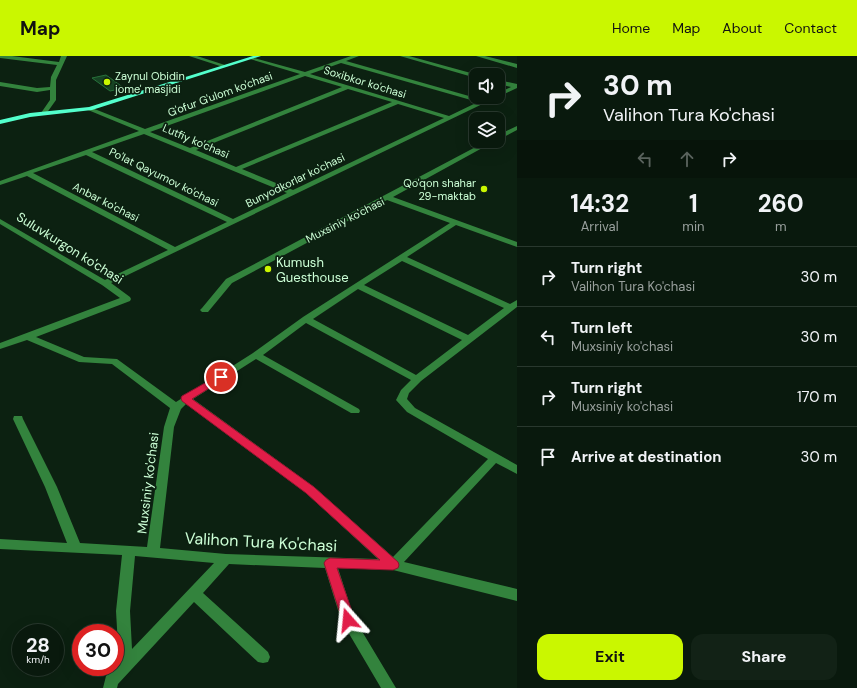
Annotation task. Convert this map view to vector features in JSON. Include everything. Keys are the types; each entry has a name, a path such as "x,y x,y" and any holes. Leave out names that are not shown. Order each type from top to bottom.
{"main road":[{"path":"2,119 44,113 90,109 258,56"}],"street":[{"path":"0,56 61,64"},
{"path":"44,113 51,106 54,96 53,80 64,56"},
{"path":"192,56 225,66"},
{"name":"G'ofur G'ulom ko'chasi","path":"0,183 356,56"},
{"path":"403,56 469,74"},
{"path":"479,56 517,66"},
{"name":"Soxibkor ko'chasi","path":"252,58 450,118"},
{"path":"340,61 469,98"},
{"path":"505,83 517,86"},
{"path":"0,84 37,90 53,88"},
{"path":"505,92 517,86"},
{"path":"191,150 348,88"},
{"path":"237,169 398,102"},
{"name":"Bunyodkorlar ko'chasi","path":"105,283 479,104"},
{"name":"Lutfiy ko'chasi","path":"90,109 293,193"},
{"path":"505,134 517,128"},
{"path":"387,197 479,148"},
{"name":"Po'lat Qayumov ko'chasi","path":"86,152 232,222"},
{"name":"Anbar ko'chasi","path":"27,173 175,250"},
{"name":"Muxsiniy ko'chasi","path":"205,310 229,281 387,197 517,245"},
{"name":"Suluvkurgon ko'chasi","path":"0,220 105,283 127,299 28,337"},
{"name":"Muxsiniy ko'chasi","path":"153,552 169,427 176,407 186,398 256,355 306,320 456,222"},
{"path":"402,258 514,306"},
{"path":"359,286 468,339"},
{"path":"514,306 416,379 405,392 401,400 411,410 517,470"},
{"path":"306,320 416,379"},
{"path":"0,346 28,337 82,360 114,361 176,407"},
{"path":"256,355 355,411"},
{"path":"186,398 310,490 393,565 495,458"},
{"path":"18,419 51,487 76,548"},
{"name":"Valihon Tura Ko'chasi","path":"0,544 153,552 226,559 393,565 517,594"},
{"path":"126,666 123,611 129,551"},
{"path":"108,686 226,559"},
{"path":"330,563 348,620 389,688"},
{"path":"194,593 263,657"}],"building":[{"name":"Zaynul Obidin jome' masjidi","path":"106,75 124,88 110,91 92,78"}],"place":[{"name":"Zaynul Obidin jome' masjidi","path":"107,82"},
{"name":"Qo'qon shahar 29-maktab","path":"484,189"},
{"name":"Kumush Guesthouse","path":"268,269"}],"route":[{"path":"221,377 186,398 310,490 393,565 330,563 348,620"}]}
